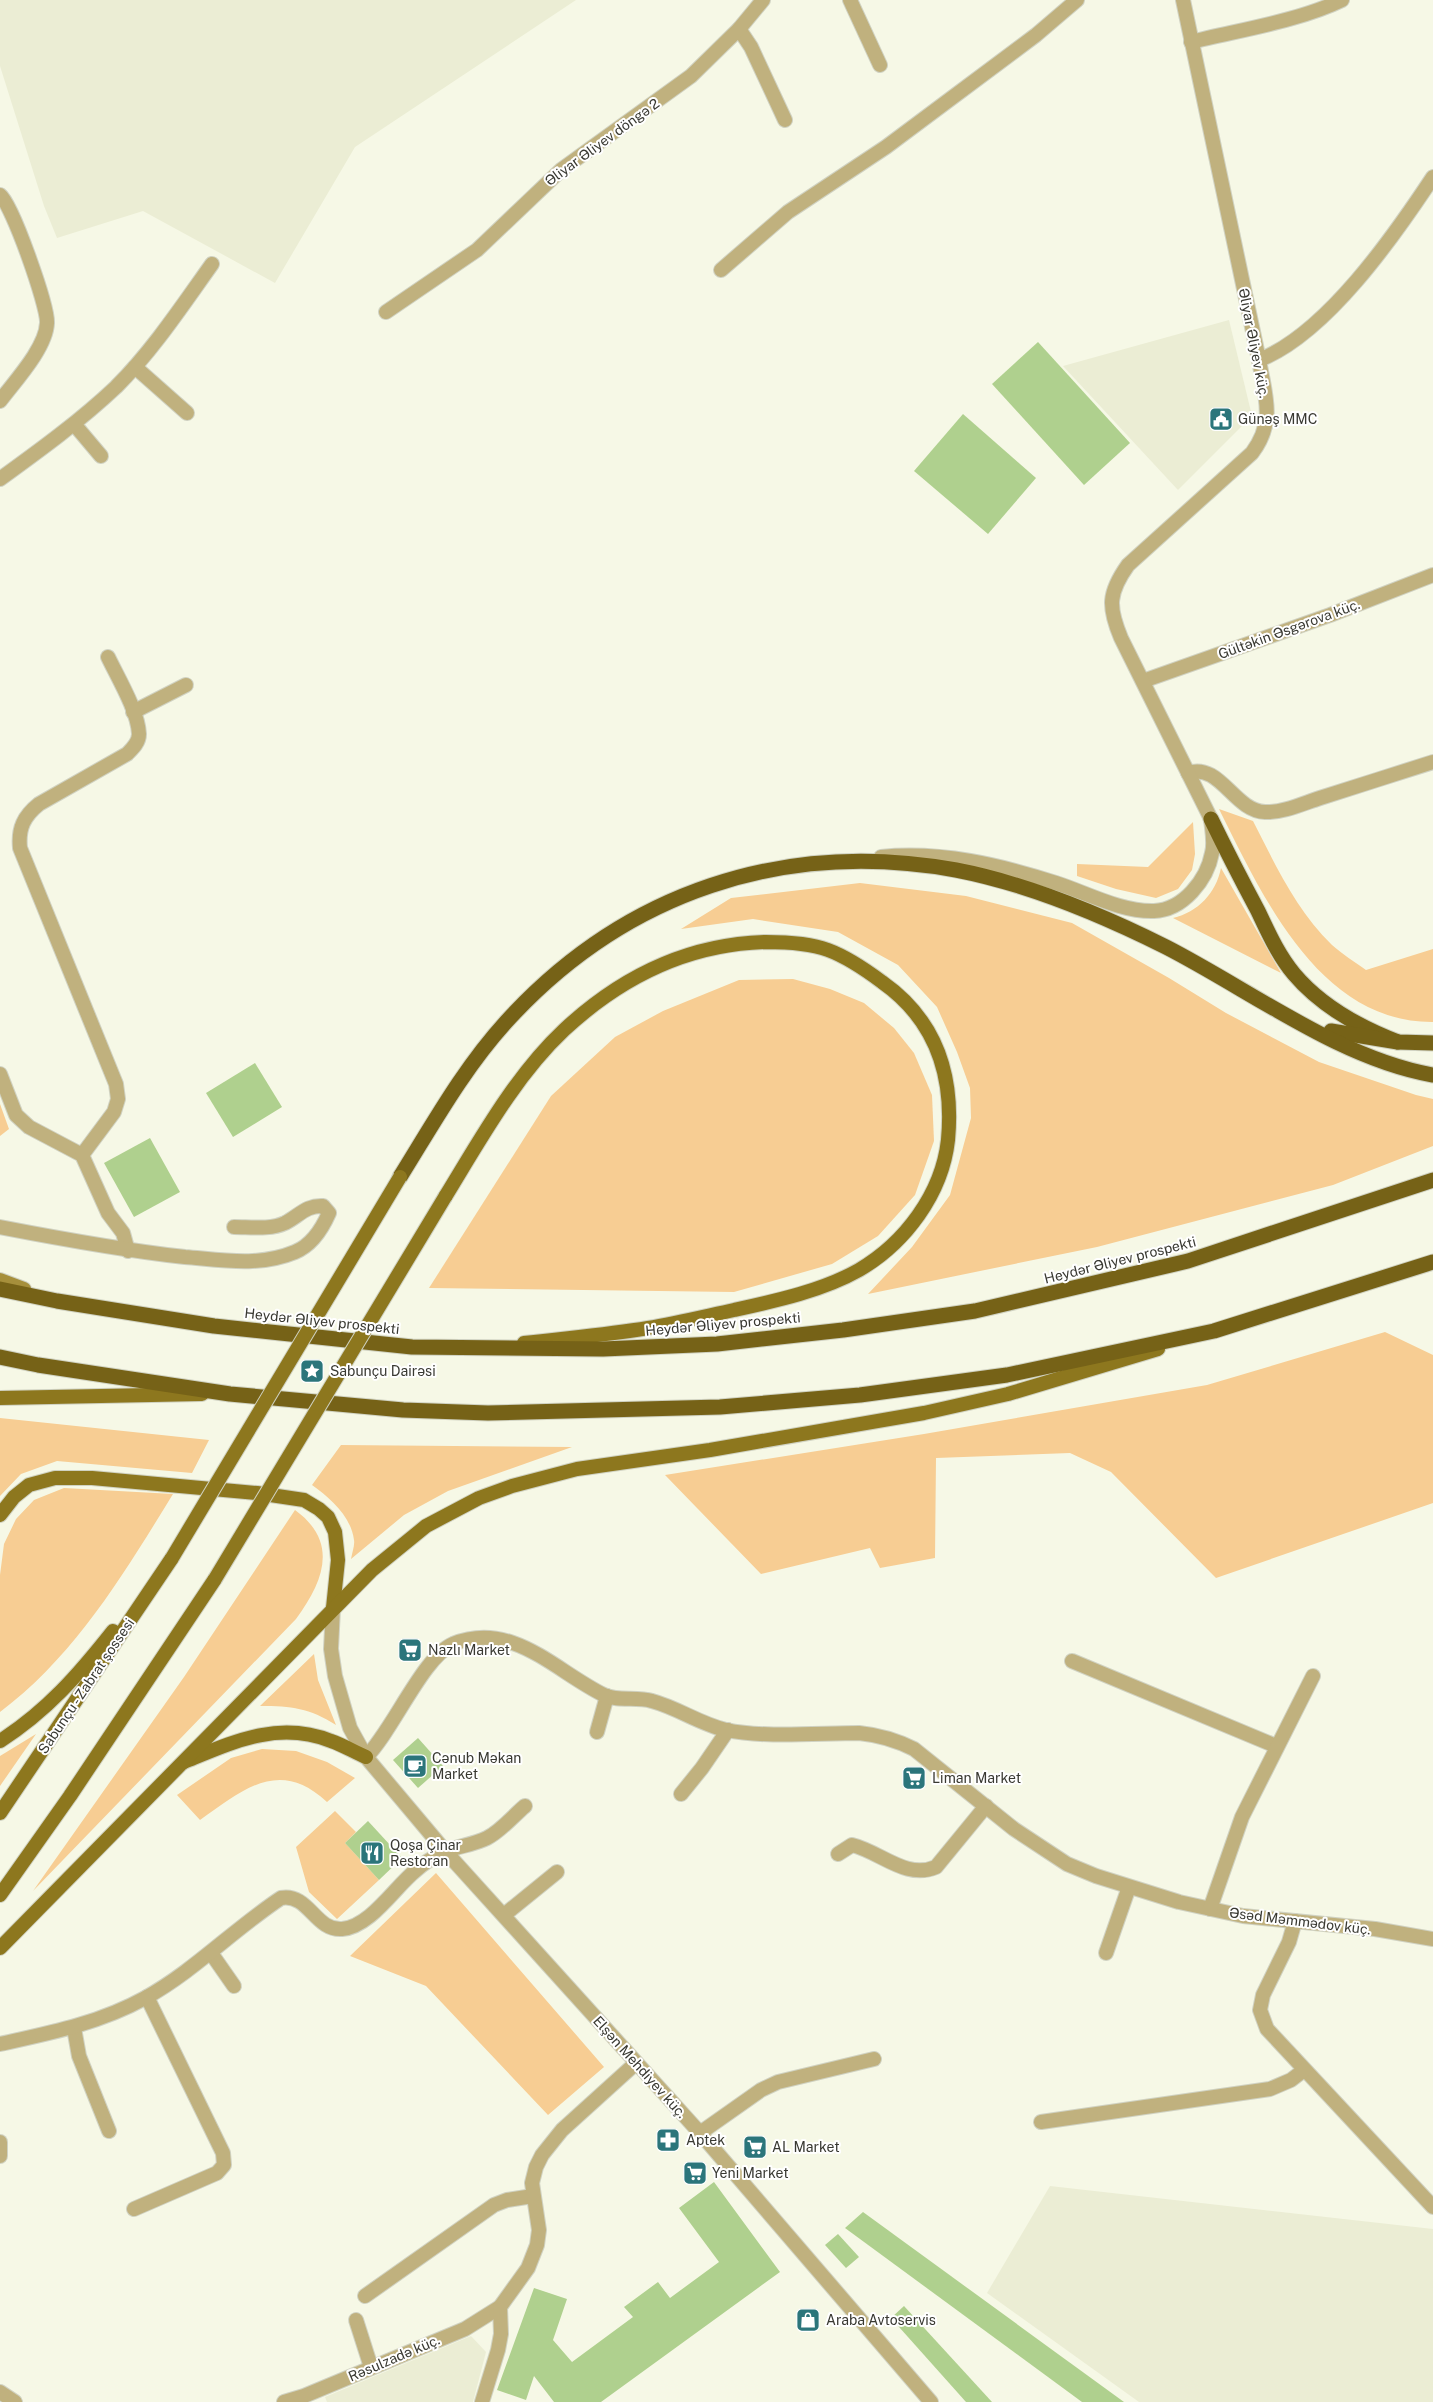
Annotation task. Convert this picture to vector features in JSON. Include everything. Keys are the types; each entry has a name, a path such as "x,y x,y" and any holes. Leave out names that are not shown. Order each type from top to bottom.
{"highway":[{"path":"1211,819 1276,947 1294,974 1317,996 1342,1015 1372,1032 1398,1042"},
{"path":"400,1177 463,1077 505,1024 550,979 596,942 628,922 670,900 706,887 757,873 799,865 848,861 885,862 957,870 1072,904 1167,948 1300,1022 1382,1061 1433,1075"},
{"path":"1300,1022 1337,1033 1398,1042 1433,1042"},
{"name":"Heydər Əliyev prospekti","path":"0,1289 57,1301 214,1326 412,1347 603,1349 717,1344 843,1330 975,1311 1188,1261 1433,1180"},
{"path":"0,1357 56,1368 230,1394 403,1410 488,1413 720,1407 860,1394 1006,1375 1214,1331 1433,1262"}],"main road":[{"path":"0,1895 70,1796 215,1579 445,1197 519,1083 562,1032 608,994 641,973 695,952 739,943 787,942 828,950 864,969 899,994 925,1024 939,1056 948,1086 950,1118 946,1154 938,1182 922,1212 902,1236 883,1254 858,1271 816,1288 765,1303 647,1328 490,1347"},
{"path":"0,1741 34,1716 74,1680 172,1558 400,1177"},
{"path":"0,1280 57,1301"},
{"path":"0,1948 178,1764 372,1570 426,1526 479,1498 512,1486 577,1469 835,1430 952,1407 1070,1377 1214,1331"},
{"path":"0,1398 230,1394"},
{"path":"0,1515 14,1497 29,1485 55,1478 92,1478 257,1493 304,1500 328,1517 335,1532 338,1560 333,1608"},
{"name":"Sabunçu - Zabrat şossesi","path":"0,1814 172,1558"},
{"path":"178,1764 242,1739 264,1733 303,1734 330,1740 366,1757"}],"street":[{"name":"Əliyar Əliyev döngə 2","path":"386,312 477,250 561,170 672,91 739,29 763,0"},
{"path":"850,0 880,65"},
{"path":"721,270 788,212 886,147 1036,35 1077,0"},
{"name":"Əliyar Əliyev küç.","path":"1183,0 1259,360 1267,409 1266,426 1262,439 1252,453 1128,565 1111,596 1113,619 1211,819"},
{"path":"1192,42 1270,23 1329,6 1342,0"},
{"path":"739,29 751,47 784,120"},
{"path":"1259,360 1276,353 1310,329 1341,298 1404,220 1433,177"},
{"path":"0,195 15,219 44,306 47,323 42,339 32,358 0,401"},
{"path":"0,480 74,424 135,367 212,264"},
{"path":"135,367 187,413"},
{"path":"74,424 101,456"},
{"name":"Gültəkin Əsgərova küç.","path":"1143,681 1330,615 1433,575"},
{"path":"82,1155 114,1112 118,1100 116,1084 20,848 19,838 22,824 28,813 39,804 127,754 136,745 139,735 133,712 108,657"},
{"path":"133,712 186,685"},
{"path":"1188,773 1197,770 1208,772 1232,795 1254,809 1264,812 1300,804 1433,762"},
{"path":"848,861 904,855 962,860 1007,868 1119,905 1156,911 1172,906 1186,898 1205,873 1213,853 1211,819"},
{"path":"0,1074 16,1115 29,1127 82,1155 108,1213 123,1233 128,1251"},
{"path":"0,1227 128,1251 241,1262 264,1261 296,1252 314,1238 329,1213 323,1206 313,1206 284,1223 268,1227 234,1227"},
{"name":"Elşən Mehdiyev küç.","path":"333,1608 331,1649 335,1676 350,1728 366,1757 445,1851 700,2133 931,2402"},
{"name":"Əsəd Məmmədov küç.","path":"366,1757 388,1731 427,1666 438,1654 452,1644 476,1638 495,1638 514,1642 552,1661 586,1685 607,1696 619,1699 652,1701 708,1725 728,1730 756,1733 859,1732 876,1734 899,1741 914,1749 1014,1829 1067,1864 1129,1887 1243,1916 1375,1929 1433,1939"},
{"path":"1072,1661 1276,1746"},
{"path":"1210,1909 1242,1817 1276,1746 1313,1676"},
{"path":"598,1732 607,1696"},
{"path":"681,1794 702,1768 728,1730"},
{"path":"0,2044 74,2028 122,2010 147,1997 210,1953 280,1898 291,1896 300,1901 313,1914 331,1927 342,1929 357,1924 378,1909 427,1861 445,1851 466,1847 489,1837 525,1806"},
{"path":"838,1854 852,1845 911,1871 925,1872 936,1867 986,1806"},
{"path":"504,1915 557,1872"},
{"path":"1106,1953 1129,1887"},
{"path":"1295,1921 1289,1942 1263,1995 1260,2010 1267,2029 1433,2207"},
{"path":"210,1953 234,1986"},
{"path":"134,2210 217,2173 224,2165 223,2153 147,1997"},
{"path":"74,2028 79,2056 109,2131"},
{"path":"700,2133 761,2090 778,2082 874,2059"},
{"path":"482,2402 498,2350 501,2334 500,2307 528,2268 538,2245 538,2222 532,2183 536,2167 554,2138 636,2063"},
{"path":"1041,2122 1270,2089 1291,2080 1304,2070"},
{"path":"0,2142 0,2156"},
{"path":"366,2296 494,2205 507,2200 533,2196"},
{"name":"Rəsulzadə küç.","path":"284,2402 305,2399 371,2367 464,2329 500,2307"},
{"path":"356,2320 371,2367"},
{"path":"0,2394 16,2402"}],"shaded area":[{"path":"0,0 576,0 355,147 275,283 143,211 57,238 44,206 0,66"},
{"path":"1229,320 1252,416 1178,490 1063,366"},
{"path":"1219,809 1253,821 1287,886 1308,917 1332,945 1366,970 1433,949 1433,1022 1393,1017 1358,1001 1327,978 1299,948 1276,914 1255,879"},
{"path":"1193,822 1195,854 1192,870 1178,889 1156,898 1116,889 1077,876 1077,864 1148,867"},
{"path":"1221,868 1281,973 1173,918 1190,911 1204,900 1215,886"},
{"path":"860,883 966,896 1072,923 1226,1013 1319,1062 1433,1099 1433,1146 1333,1185 1097,1247 868,1294 912,1247 950,1195 971,1118 970,1088 957,1052 937,1007 898,965 838,932 753,919 681,929 731,898"},
{"path":"793,979 830,989 864,1003 894,1028 914,1053 932,1095 934,1141 915,1195 878,1236 832,1264 734,1292 429,1288 551,1096 615,1037 663,1011 739,980"},
{"path":"0,1104 9,1129 0,1136"},
{"path":"1385,1332 1433,1355 1433,1503 1216,1578 1111,1472 1070,1453 936,1458 935,1558 880,1568 870,1548 761,1574 665,1475 924,1434 1207,1385"},
{"path":"0,1418 209,1440 192,1473 57,1461 21,1474 0,1496"},
{"path":"341,1445 572,1447 448,1491 404,1515 351,1559 354,1542 349,1523 339,1508 312,1485"},
{"path":"64,1488 173,1494 117,1582 75,1639 27,1690 0,1712 0,1575 4,1544 16,1519 34,1500"},
{"path":"295,1510 309,1522 318,1535 322,1549 320,1576 306,1605 296,1619 33,1891 184,1677"},
{"path":"314,1654 318,1680 336,1725 300,1709 260,1706"},
{"path":"36,1734 0,1786 0,1756"},
{"path":"262,1749 296,1751 327,1762 355,1778 327,1802 310,1789 293,1782 277,1780 262,1783 246,1789 200,1820 177,1795 231,1758"},
{"path":"335,1811 356,1832 345,1843 379,1880 337,1919 309,1892 296,1847"},
{"path":"436,1873 604,2067 548,2115 426,1986 350,1956"},
{"path":"1050,2186 1433,2229 1433,2402 1139,2402 987,2293"},
{"path":"471,2336 486,2352 473,2402 327,2402 325,2397"}],"building":[{"path":"1038,342 1130,443 1084,485 992,384"},
{"path":"963,414 1036,478 988,534 914,471"},
{"path":"255,1063 282,1107 233,1137 206,1093"},
{"path":"150,1138 180,1192 134,1217 104,1163"},
{"path":"418,1738 443,1766 418,1788 393,1760"},
{"path":"368,1821 402,1858 379,1880 345,1843"},
{"path":"714,2182 780,2272 601,2402 554,2402 534,2376 526,2400 497,2390 534,2288 567,2299 553,2340 572,2362 633,2317 624,2307 658,2282 670,2298 719,2262 679,2208"},
{"path":"863,2212 1124,2402 1082,2402 845,2228"},
{"path":"838,2234 859,2257 846,2268 825,2245"},
{"path":"904,2306 992,2402 966,2402 891,2318"}],"place":[{"name":"Günəş MMC","path":"1221,419"},
{"name":"Sabunçu Dairəsi","path":"312,1371"},
{"name":"Nazlı Market","path":"410,1650"},
{"name":"Cənub Məkan Market","path":"415,1766"},
{"name":"Liman Market","path":"914,1778"},
{"name":"Qoşa Çinar Restoran","path":"372,1853"},
{"name":"Aptek","path":"668,2140"},
{"name":"AL Market","path":"755,2147"},
{"name":"Yeni Market","path":"695,2173"},
{"name":"Araba Avtoservis","path":"808,2320"}]}
